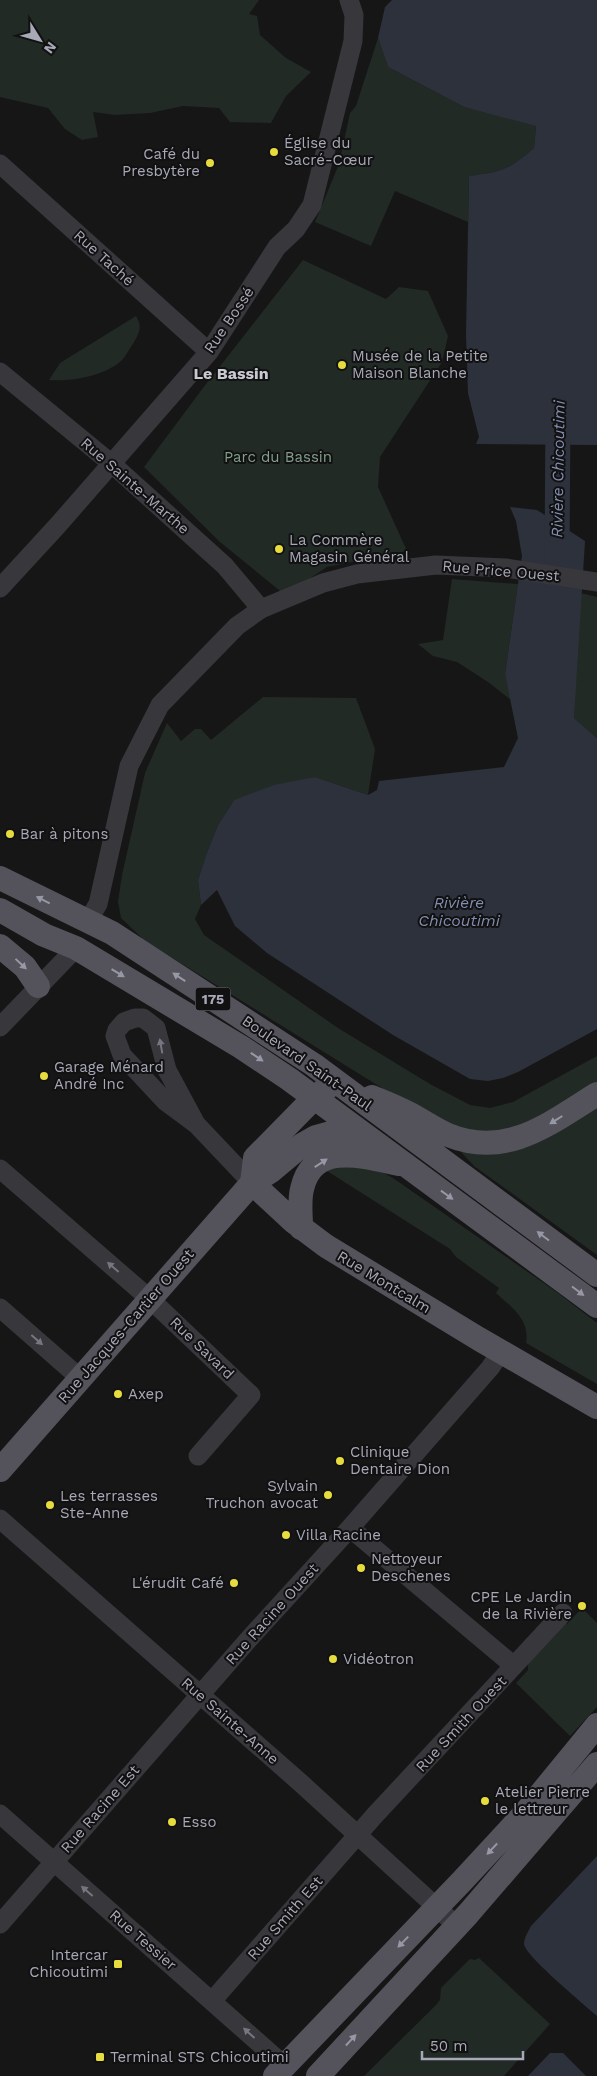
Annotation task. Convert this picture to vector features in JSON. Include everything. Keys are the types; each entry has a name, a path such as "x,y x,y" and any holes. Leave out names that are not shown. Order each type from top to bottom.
{"main road":[{"name":"Boulevard Saint-Paul","path":"0,878 112,933 337,1082 597,1275"},
{"name":"Boulevard Saint-Paul","path":"0,910 44,935 76,948 241,1047 408,1166 597,1306"},
{"name":"Rue Price Ouest","path":"76,948 87,922"},
{"path":"0,946 25,967 38,986"},
{"path":"252,1183 255,1158 314,1098 337,1082 407,1112 446,1134 459,1139 487,1143 508,1141 531,1134 597,1094"},
{"name":"Rue Jacques-Cartier Ouest","path":"0,1470 252,1183 316,1137 334,1132 361,1132"},
{"path":"301,1228 303,1186 311,1171 322,1162 335,1156 348,1154 408,1166"},
{"name":"Rue Montcalm","path":"252,1183 301,1228 347,1260 597,1407"},
{"path":"280,2071 525,1813 597,1725"},
{"path":"318,2076 457,1926 597,1764"}],"street":[{"name":"Rue Bossé","path":"0,588 112,464 209,352 278,246 296,229 312,205 353,42 354,15 349,0"},
{"name":"Rue Taché","path":"0,164 209,352"},
{"name":"Rue Sainte-Marthe","path":"0,372 112,464 225,566 261,609"},
{"name":"Rue Price Ouest","path":"87,922 98,904 130,766 160,705 236,626 261,609 323,583 357,574 436,565 506,568 597,582"},
{"name":"Rue Price Ouest","path":"0,1027 76,948"},
{"name":"Rue Montcalm","path":"196,1124 167,1070 156,1028 150,1022 139,1018 124,1022 117,1030 115,1036 122,1055 165,1102 196,1124 252,1183"},
{"name":"Rue Savard","path":"0,1169 150,1299 251,1395 198,1456"},
{"path":"0,1308 80,1378"},
{"name":"Rue Racine Ouest","path":"200,1694 350,1528 490,1368 501,1352"},
{"name":"Rue Sainte-Anne","path":"0,1519 200,1694 457,1926"},
{"path":"350,1528 514,1666"},
{"name":"Rue Smith Ouest","path":"358,1835 563,1613"},
{"name":"Rue Racine Est","path":"0,1924 200,1694"},
{"name":"Rue Tessier","path":"0,1814 212,2001 280,2071"},
{"name":"Rue Smith Est","path":"212,2001 358,1835"}],"green space":[{"path":"0,0 259,0 249,14 257,16 260,35 286,58 311,72 286,96 271,123 230,122 219,108 183,106 150,113 115,115 93,112 98,137 82,140 65,129 48,108 0,97"},
{"path":"378,38 388,67 464,107 536,125 534,148 525,155 504,169 469,176 468,222 395,191 371,246 315,222 339,164 350,113 356,106"},
{"name":"Parc du Bassin","path":"303,260 386,299 399,287 428,291 448,336 442,362 380,457 378,487 407,551 327,567 285,595 220,542 144,467"},
{"path":"136,316 140,327 138,333 125,357 115,366 87,377 49,380 60,363"},
{"path":"452,579 518,584 505,674 511,700 457,662 433,656 418,644 443,640"},
{"path":"568,590 597,597 597,738 574,718 576,659"},
{"path":"263,697 356,698 375,749 368,795 315,777 234,800 218,825 198,880 201,905 195,919 204,935 338,1028 430,1084 470,1105 490,1108 513,1102 597,1056 597,1085 540,1121 488,1137 432,1119 145,941 121,918 118,902 122,875 145,773 167,723 181,741 195,729 201,729 211,740"},
{"path":"597,1102 597,1255 474,1166 461,1152 463,1149"},
{"path":"333,1164 380,1171 393,1178 558,1293 597,1323 597,1384 526,1343 525,1327 514,1309 496,1293 499,1288 456,1257 450,1249 327,1171"},
{"path":"582,1608 597,1623 597,1707 570,1736 516,1683 528,1670 528,1662 564,1622 567,1624"},
{"path":"479,1958 550,2024 504,2076 364,2076 436,2005 440,2000 441,1988 470,1959 475,1960"}],"water":[{"name":"Rivière Chicoutimi","path":"392,0 597,0 597,445 476,444 479,437 468,393 466,335 469,176 504,169 518,161 534,148 536,126 464,107 388,67 378,38 385,7"},
{"name":"Rivière Chicoutimi","path":"510,507 537,510 585,541 574,718 597,738 597,1029 518,1072 488,1081 470,1079 393,1035 267,953 235,926 217,890 201,905 198,880 218,825 234,800 274,785 315,777 368,795 377,790 379,781 504,767 518,738 505,674 522,556 516,521"},
{"path":"597,1856 597,2016 545,1970 524,1944 525,1937 531,1926"},
{"path":"550,2053 563,2053 586,2076 528,2076"}],"waterway":[{"name":"Rivière Chicoutimi","path":"557,557 558,410"}],"place":[{"name":"Église du Sacré-Cœur","path":"274,152"},
{"name":"Café du Presbytère","path":"210,163"},
{"name":"Musée de la Petite Maison Blanche","path":"342,365"},
{"name":"La Commère Magasin Général","path":"279,549"},
{"name":"Bar à pitons","path":"10,834"},
{"name":"Garage Ménard André Inc","path":"44,1076"},
{"name":"Axep","path":"118,1394"},
{"name":"Clinique Dentaire Dion","path":"340,1461"},
{"name":"Sylvain Truchon avocat","path":"328,1495"},
{"name":"Les terrasses Ste-Anne","path":"50,1505"},
{"name":"Villa Racine","path":"286,1535"},
{"name":"Nettoyeur Deschenes","path":"361,1568"},
{"name":"L'érudit Café","path":"234,1583"},
{"name":"CPE Le Jardin de la Rivière","path":"582,1606"},
{"name":"Vidéotron","path":"333,1659"},
{"name":"Atelier Pierre le lettreur","path":"485,1801"},
{"name":"Esso","path":"172,1822"},
{"name":"Intercar Chicoutimi","path":"118,1964"},
{"name":"Terminal STS Chicoutimi","path":"100,2057"}],"district":[{"name":"Le Bassin","path":"231,373"}]}
